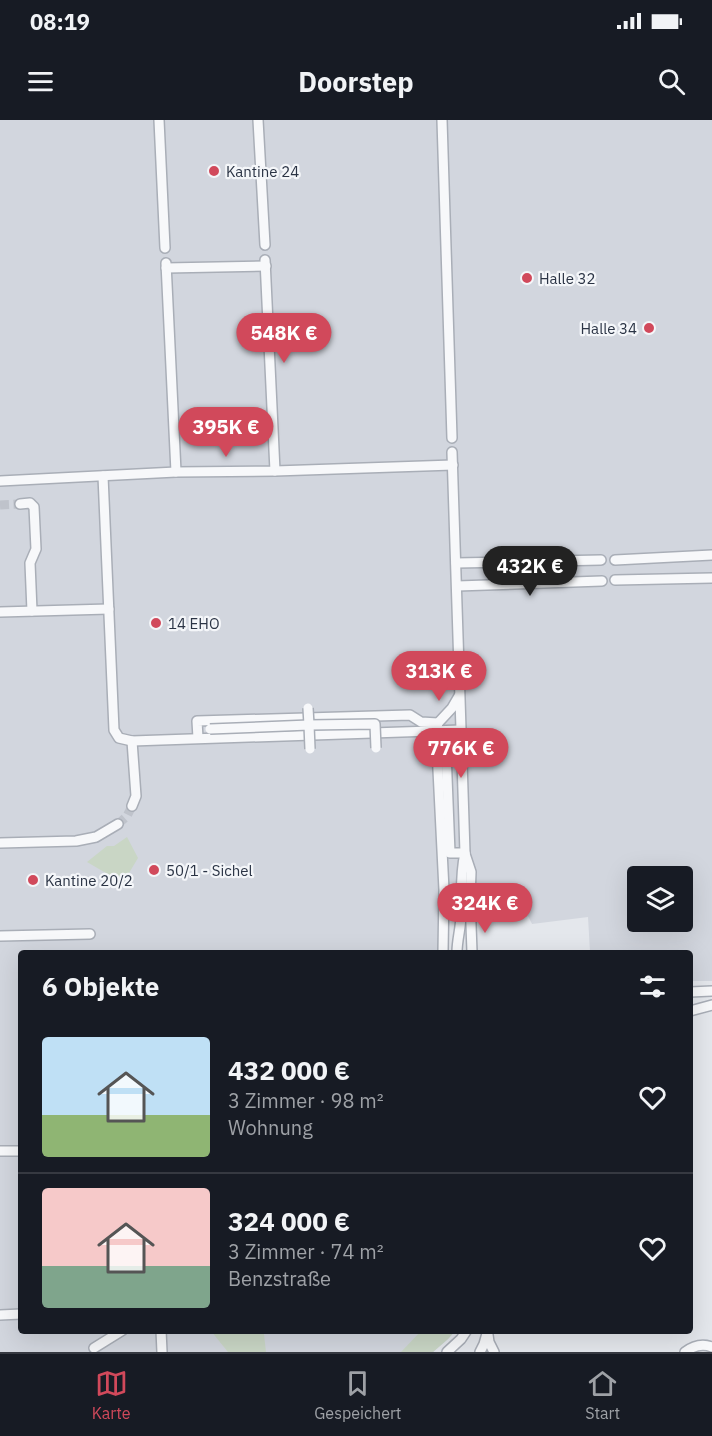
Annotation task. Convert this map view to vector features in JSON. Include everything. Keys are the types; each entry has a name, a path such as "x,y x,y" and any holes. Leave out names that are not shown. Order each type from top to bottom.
{"street":[{"path":"159,120 165,248"},
{"path":"258,120 265,245"},
{"path":"442,120 452,438"},
{"path":"176,472 166,266 266,263 275,471"},
{"path":"453,452 465,853 471,872 461,916 457,950"},
{"path":"0,481 176,472 453,465"},
{"path":"103,476 114,730 119,738 132,741 210,729 375,724 376,748"},
{"path":"20,504 30,503 34,507 36,549 30,563 32,611"},
{"path":"615,560 712,555"},
{"path":"456,563 602,560"},
{"path":"615,580 712,578"},
{"path":"457,586 602,581"},
{"path":"0,612 110,609"},
{"path":"443,950 444,890 437,731 460,694"},
{"path":"308,708 310,749"},
{"path":"197,730 410,715 437,731 445,745 450,853 465,853"},
{"path":"197,730 461,730"},
{"path":"132,741 136,796 132,806"},
{"path":"0,843 57,844 76,841 96,837 118,824"},
{"path":"465,898 471,915 472,950"},
{"path":"0,936 90,934"},
{"path":"693,993 712,991"},
{"path":"693,1010 712,1005"},
{"path":"0,1151 18,1151"},
{"path":"0,1315 18,1314"},
{"path":"94,1348 117,1334"},
{"path":"161,1334 162,1352"},
{"path":"447,1352 465,1334"},
{"path":"456,1352 466,1334"},
{"path":"480,1352 487,1334"},
{"path":"488,1334 494,1352"},
{"path":"685,1352 700,1345 712,1347"}],"shaded area":[{"path":"0,120 712,120 712,981 693,981 693,950 590,950 588,917 532,924 528,916 517,920 497,920 497,915 478,913 478,897 456,899 457,917 448,917 449,950 18,950 18,1334 452,1334 433,1352 0,1352"}],"green space":[{"path":"127,837 138,858 123,883 87,862 107,846 114,846"},
{"path":"213,1334 264,1334 266,1352 228,1352"},
{"path":"418,1334 452,1334 433,1352 401,1352"}],"tunnel":[{"path":"0,505 20,504"},
{"path":"118,824 127,816 132,806"}],"place":[{"name":"Kantine 24","path":"214,171"},
{"name":"Halle 32","path":"527,278"},
{"name":"Halle 34","path":"649,328"},
{"name":"14 EHO","path":"156,623"},
{"name":"50/1 - Sichel","path":"154,870"},
{"name":"Kantine 20/2","path":"33,880"}]}
